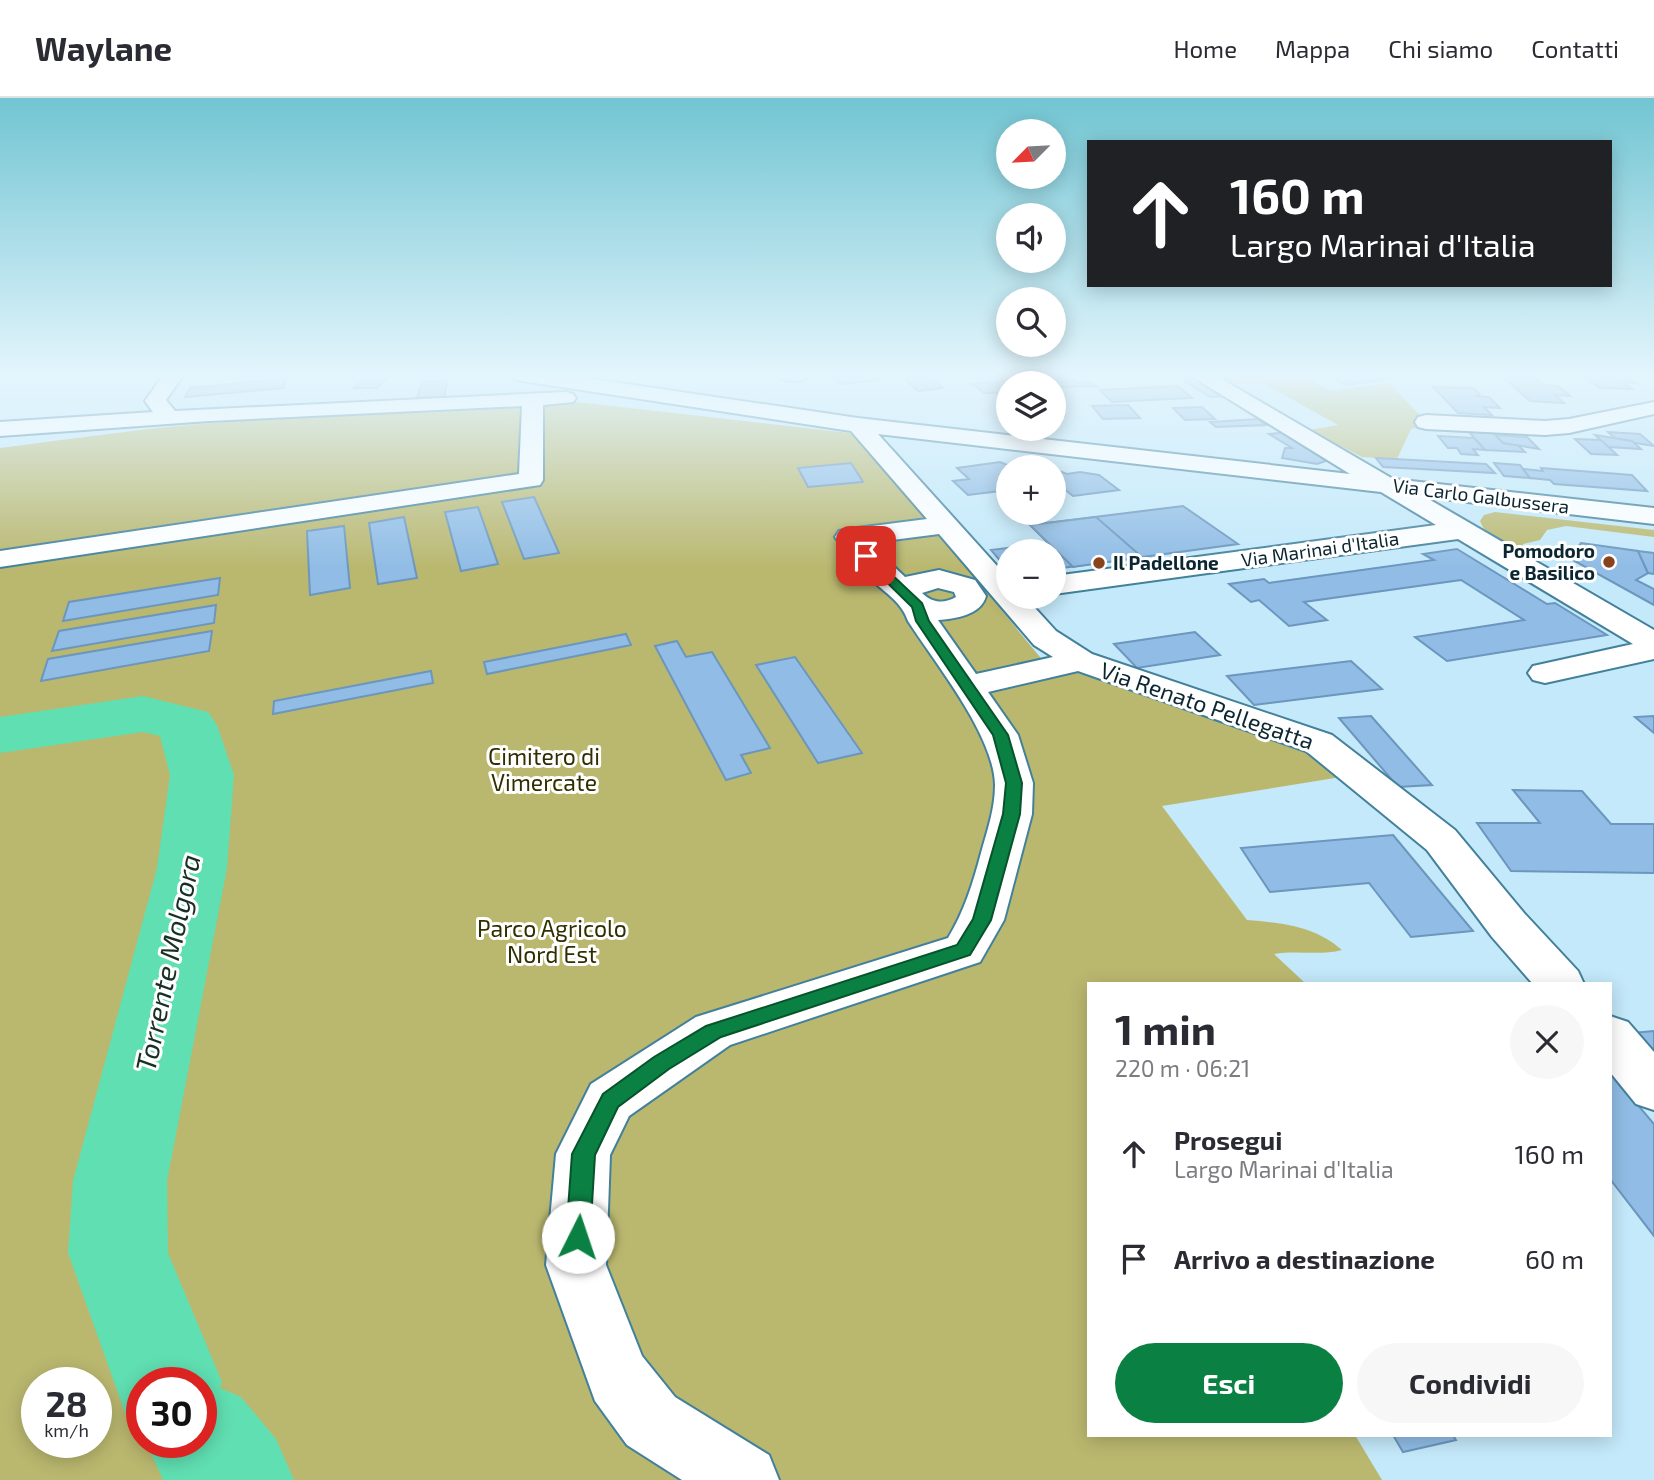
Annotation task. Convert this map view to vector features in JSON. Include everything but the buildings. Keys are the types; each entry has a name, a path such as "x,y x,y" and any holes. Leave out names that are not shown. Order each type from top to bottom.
{"street":[{"path":"0,442 25,438"},
{"path":"0,559 531,480 532,438"},
{"name":"Via Renato Pellegatta","path":"870,438 946,525 993,591 1045,638 1080,661 1319,743 1441,840 1508,925 1559,982"},
{"name":"Via Carlo Galbussera","path":"977,438 1654,516"},
{"path":"1307,438 1654,646"},
{"path":"1462,530 1459,510 1464,501 1474,495"},
{"path":"946,525 849,537 883,575 912,599 937,610 957,608 993,591"},
{"name":"Via Marinai d'Italia","path":"1066,583 1462,530"},
{"path":"744,1480 651,1421 618,1378 576,1265 583,1154 610,1100 713,1031 964,950 982,920 1012,814 1014,783 1000,735 923,621 912,599"},
{"path":"1545,673 1654,646"},
{"path":"969,686 1080,661"},
{"path":"1612,1038 1654,1088"}],"green space":[{"name":"Parco Agricolo Nord Est","path":"75,438 860,438 996,604 996,609 1000,609 1044,662 1282,739 1320,759 1341,777 1162,806 1247,920 1298,927 1321,936 1342,950 1274,954 1304,982 1087,982 1087,1437 1356,1437 1382,1480 0,1480 0,448"},
{"path":"1326,438 1407,438 1397,459 1362,457"},
{"path":"1495,512 1654,530 1654,537 1566,526 1547,530 1540,540 1523,544 1523,549 1537,561 1504,546 1484,529 1480,521 1484,515"}],"waterway":[{"name":"Torrente Molgora","path":"0,735 143,714 187,725 202,775 192,868 120,1181 118,1253 161,1367"},
{"name":"Torrente Molgora","path":"217,1457 235,1480"}],"place":[{"name":"Pomodoro e Basilico","path":"1609,562"},
{"name":"Il Padellone","path":"1099,563"}],"route":[{"path":"578,1237 583,1154 610,1100 713,1031 964,950 982,920 1012,814 1014,783 1000,735 923,621 918,606 866,556"}],"park label":[{"name":"Cimitero di Vimercate","path":"544,770"}]}
